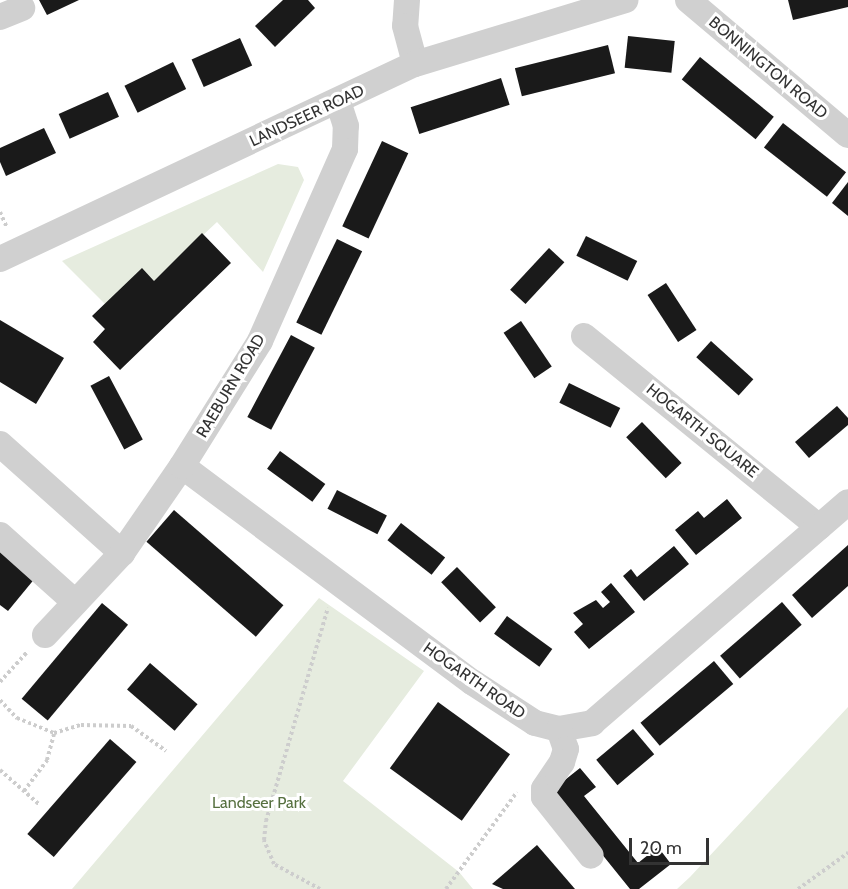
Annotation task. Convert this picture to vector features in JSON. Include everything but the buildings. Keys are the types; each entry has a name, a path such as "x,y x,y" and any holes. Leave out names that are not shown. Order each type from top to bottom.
{"street":[{"path":"407,0 405,26 415,64"},
{"name":"LANDSEER ROAD","path":"0,259 415,64 625,0"},
{"name":"BONNINGTON ROAD","path":"688,0 848,135"},
{"name":"RAEBURN ROAD","path":"45,635 122,553 182,466 260,341 345,149 346,126 338,102"},
{"name":"HOGARTH SQUARE","path":"584,336 819,527"},
{"path":"0,444 122,553"},
{"name":"HOGARTH ROAD","path":"182,466 481,688 535,723 559,729 592,723 848,502"},
{"path":"0,535 75,602"},
{"path":"559,729 566,749 562,762 544,789 544,797 591,856"}],"path":[{"path":"320,889 274,864 264,840 266,821 337,581"},
{"path":"0,682 45,635"},
{"path":"0,700 16,718 54,733 81,725 131,726 166,751"},
{"path":"24,790 47,760 54,733"},
{"path":"0,770 40,805"},
{"path":"446,889 519,789"},
{"path":"798,889 848,854"}],"green space":[{"path":"278,164 298,167 304,180 263,272 217,222 154,281 141,269 105,304 62,261"},
{"name":"Landseer Park","path":"319,598 424,671 343,781 459,872 473,889 72,889"},
{"path":"848,707 848,889 677,889 690,877"}]}
